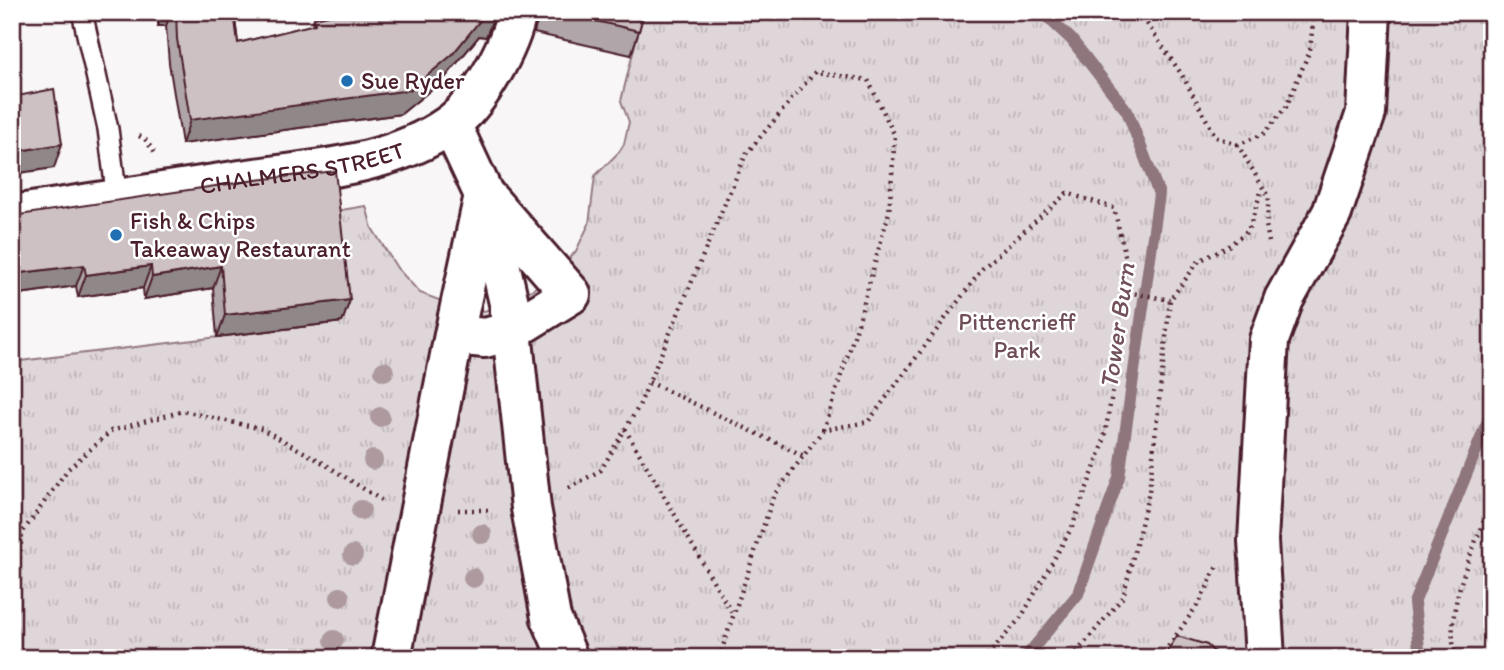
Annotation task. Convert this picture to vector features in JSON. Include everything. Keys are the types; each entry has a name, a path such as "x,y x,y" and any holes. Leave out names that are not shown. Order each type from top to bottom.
{"street":[{"name":"CHALMERS STREET","path":"12,215 359,162 399,151 451,124 486,85 517,12"},
{"path":"1265,658 1258,541 1269,340 1284,299 1332,214 1366,113 1371,12"},
{"path":"451,124 484,195 509,303 531,508 551,618 568,658"},
{"path":"454,335 485,338 511,331 571,294 484,195"},
{"path":"391,658 484,195"}],"lane":[{"path":"83,13 108,129 117,199"}],"path":[{"path":"1072,658 1122,597 1149,492 1170,300 1199,261 1227,247 1248,231 1262,189 1238,145 1216,136 1182,75 1139,12"},
{"path":"1238,145 1265,133 1286,107 1310,50 1314,12"},
{"path":"12,635 22,533 68,469 111,431 183,411 262,429 382,500 420,510 531,508 601,470 639,406 746,154 816,72 868,80 895,136 889,212 858,324 823,430 775,495 719,658"},
{"path":"823,430 868,422 983,268 1067,193 1114,208 1127,264 1121,291 1118,360 1103,446 1072,527 1022,616 986,658"},
{"path":"1121,291 1170,300"},
{"path":"649,382 804,456"},
{"path":"625,429 733,616"},
{"path":"1456,658 1454,614 1467,567 1492,501"}],"green space":[{"name":"Pittencrieff Park","path":"643,12 1492,12 1492,658 12,658 12,362 342,322 329,212 366,206 372,228 397,268 420,293 460,308 484,311 509,303 555,276 576,251 589,224 595,176 624,144 629,122 621,101"}],"building":[{"path":"176,12 234,12 238,43 315,24 314,18 343,12 487,12 452,55 410,90 190,120 177,39"},
{"path":"557,12 644,12 639,31"},
{"path":"54,89 62,144 12,152 12,97"},
{"path":"335,171 350,300 225,315 221,266 152,277 151,266 86,275 84,265 12,274 12,216"},
{"path":"1177,636 1207,645 1220,658 1163,658"}],"waterway":[{"name":"Tower Burn","path":"1025,658 1078,594 1119,477 1159,194 1127,111 1071,39 1042,12"},
{"name":"Tower Burn","path":"1420,658 1414,603 1492,411"}],"place":[{"name":"Sue Ryder","path":"347,81"},
{"name":"Fish & Chips Takeaway Restaurant","path":"116,235"}]}
